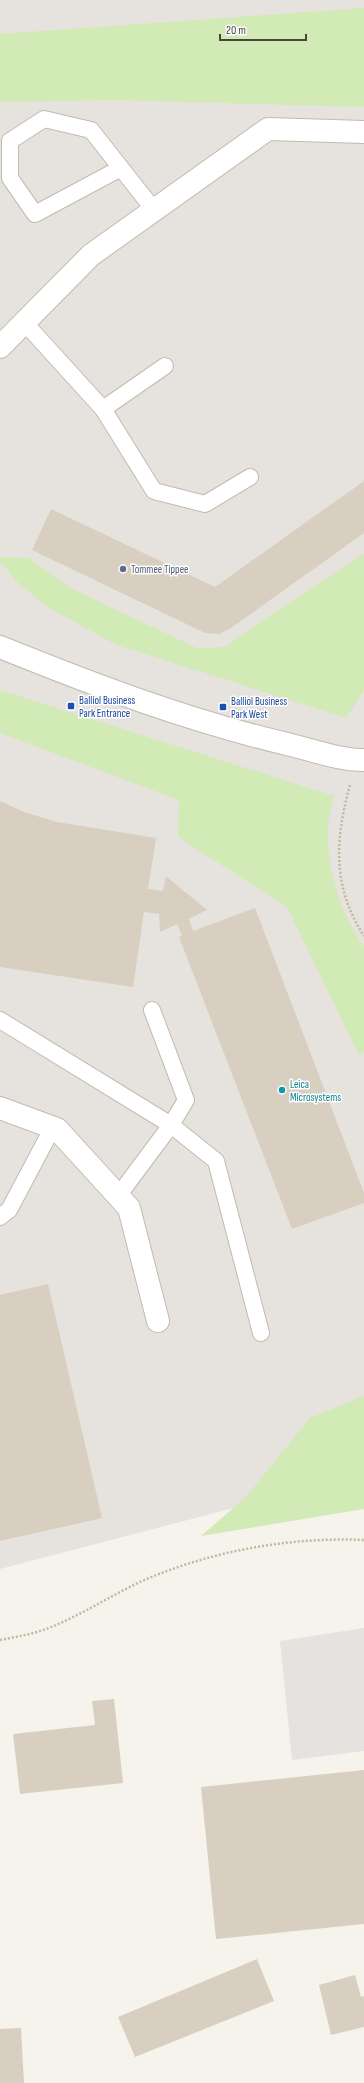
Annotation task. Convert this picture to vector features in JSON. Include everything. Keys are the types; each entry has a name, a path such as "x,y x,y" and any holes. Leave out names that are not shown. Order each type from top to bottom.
{"street":[{"path":"0,347 91,255 268,129 364,132"},
{"path":"0,647 71,676 220,726 274,741 362,761"},
{"path":"0,1108 58,1129 129,1208 158,1321"}],"lane":[{"path":"121,168 35,214 10,178 10,141 44,119 91,130 121,168 154,210"},
{"path":"24,322 103,409 154,491 205,504 250,477"},
{"path":"103,409 165,366"},
{"path":"118,1196 171,1125 186,1100 152,1010"},
{"path":"0,1020 171,1125 216,1160 261,1332"},
{"path":"3,1210 53,1128"}],"path":[{"path":"362,761 340,827 339,862 349,907 364,936"},
{"path":"0,1640 33,1634 58,1625 144,1580 192,1563 271,1545 311,1540 364,1540"}],"shaded area":[{"path":"0,0 364,0 364,1474 0,1569"},
{"path":"364,1628 364,1751 292,1760 280,1641"}],"green space":[{"path":"364,8 364,107 117,100 0,102 0,34"},
{"path":"364,554 364,690 346,718 117,645 49,608 17,582 0,561 0,557 29,558 70,588 197,648 226,647 258,623"},
{"path":"0,690 334,796 329,817 328,830 328,845 333,876 348,920 364,946 364,1051 359,1055 287,907 178,837 179,800 0,733"},
{"path":"364,1396 364,1509 201,1536 245,1498 310,1418"}],"building":[{"name":"Tommee Tippee","path":"364,481 364,533 231,628 219,634 205,633 32,550 51,509 215,587"},
{"name":"Leica Microsystems","path":"0,801 24,812 57,822 156,838 148,889 163,891 166,876 207,910 189,919 193,931 255,908 364,1193 364,1203 292,1229 179,937 182,935 177,924 160,932 159,914 144,912 133,987 0,967"},
{"path":"48,1284 102,1518 0,1541 0,1295"},
{"path":"114,1699 123,1783 20,1794 13,1734 95,1725 92,1701"},
{"path":"364,1770 364,1924 216,1939 201,1787"},
{"path":"257,1959 274,2001 135,2057 118,2017"},
{"path":"355,1975 361,1997 364,1996 364,2027 331,2035 319,1985"},
{"path":"21,2028 24,2083 0,2083 0,2029"}],"place":[{"name":"Tommee Tippee","path":"123,569"},
{"name":"Balliol Business Park Entrance","path":"71,706"},
{"name":"Balliol Business Park West","path":"223,707"},
{"name":"Leica Microsystems","path":"282,1090"}]}
